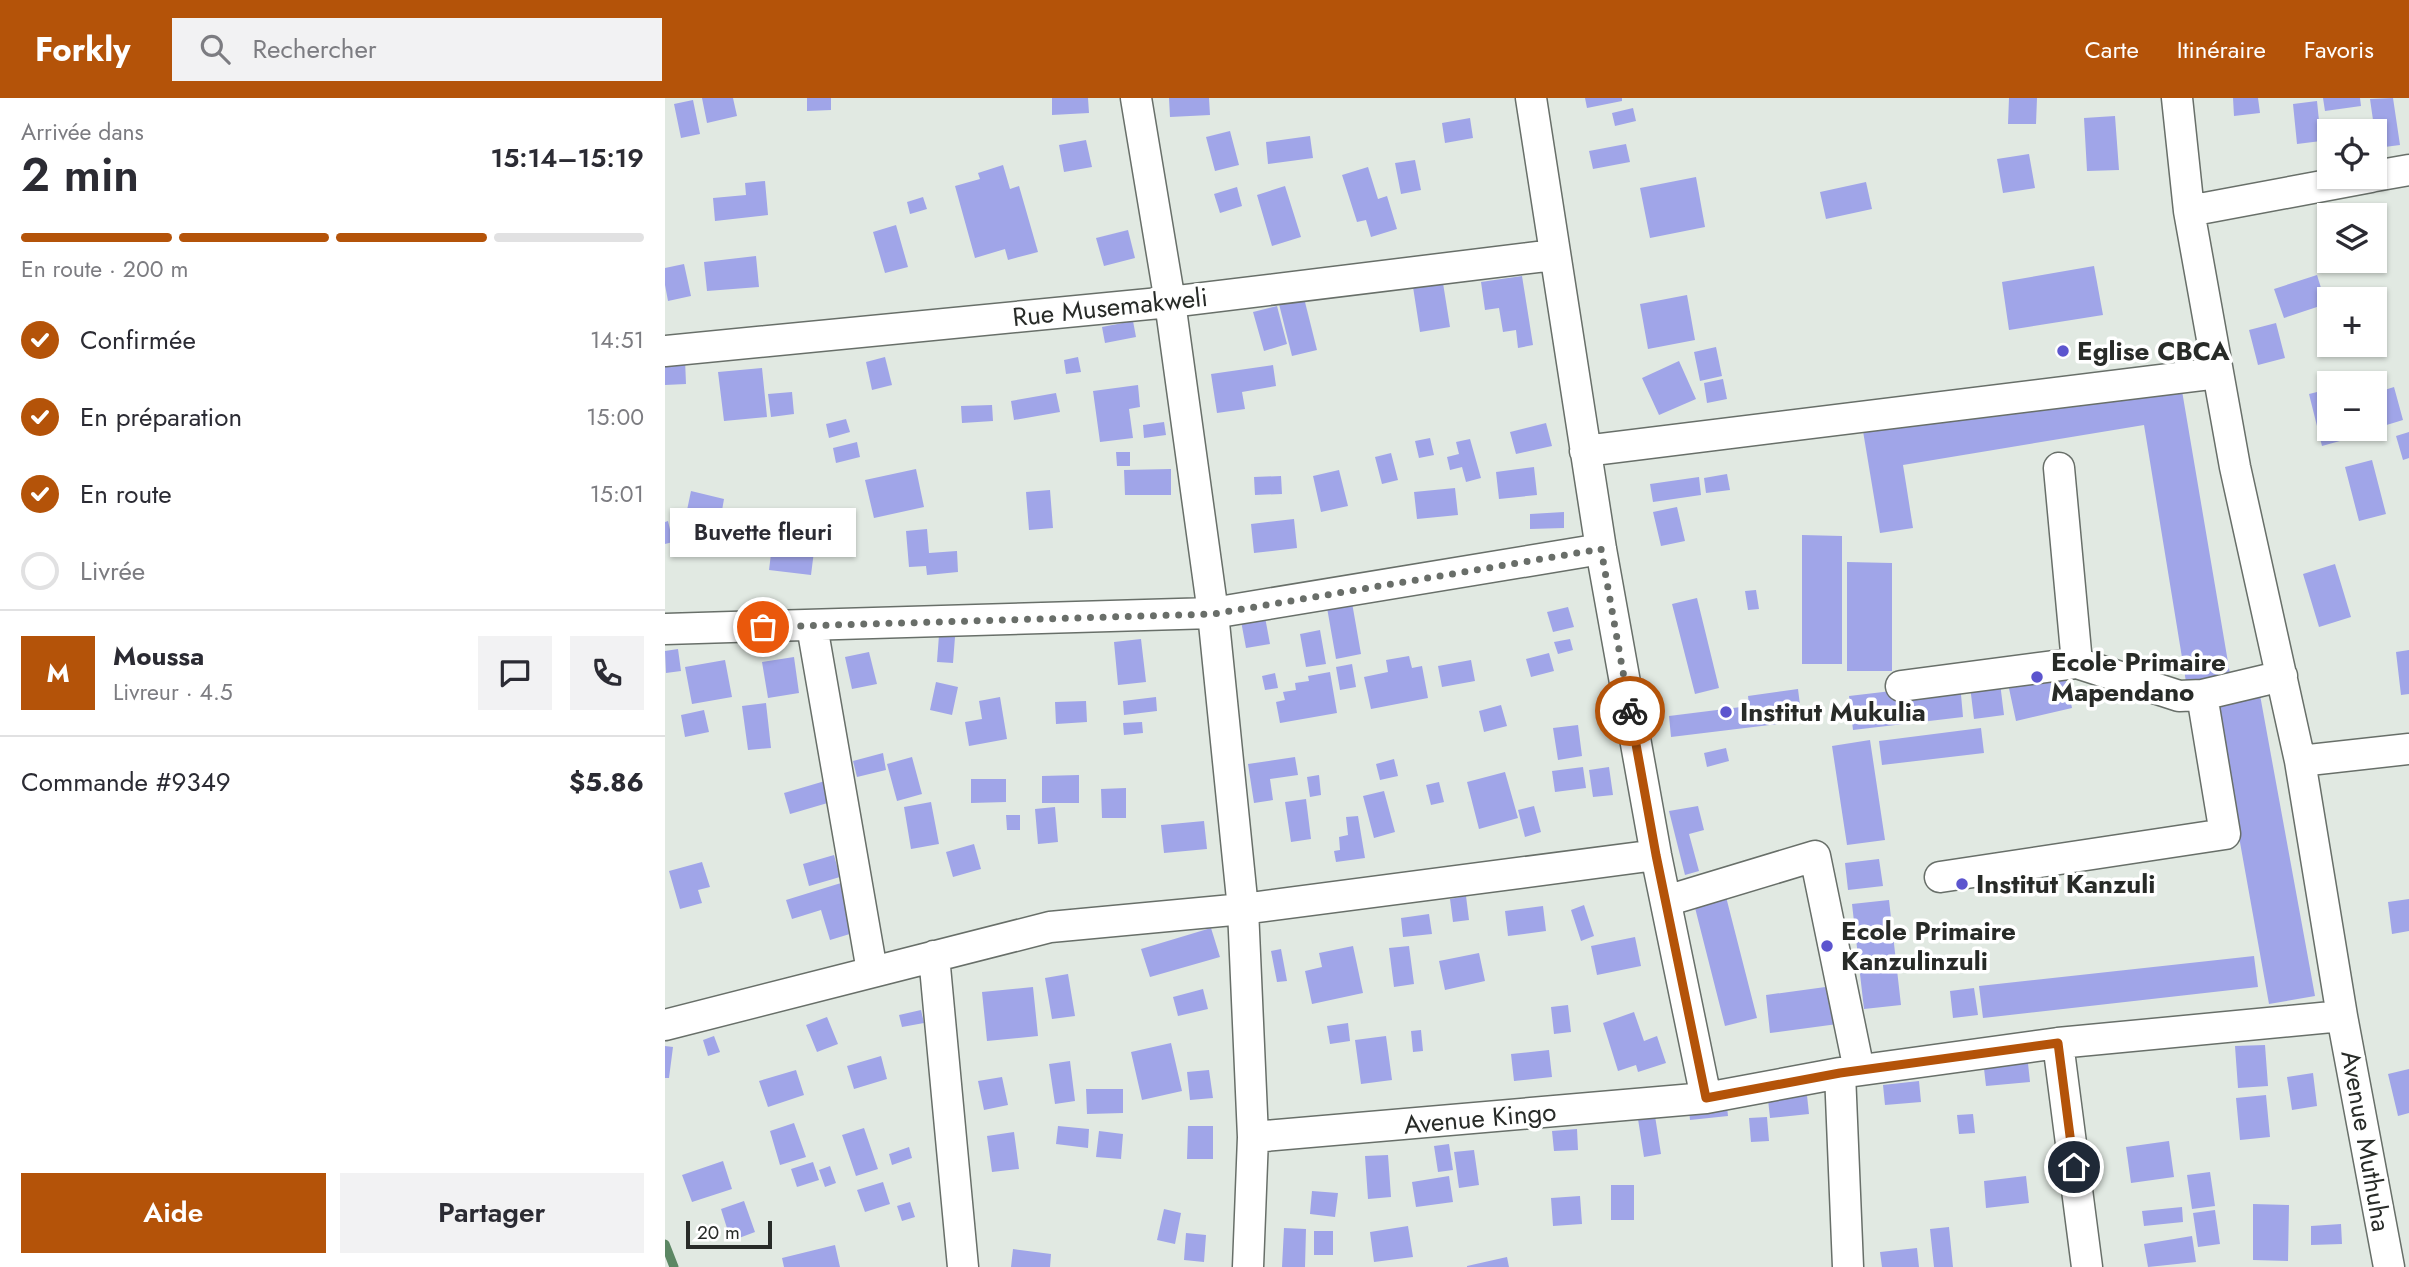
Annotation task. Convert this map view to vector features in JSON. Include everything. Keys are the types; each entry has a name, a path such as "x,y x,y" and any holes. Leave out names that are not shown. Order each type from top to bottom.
{"street":[{"path":"1136,98 1170,302 1213,614 1243,909 1254,1137 1248,1267"},
{"path":"1531,98 1601,549 1656,855 1706,1098"},
{"name":"Avenue Muthuha","path":"2177,98 2189,211 2235,467 2300,761 2389,1267"},
{"path":"2387,174 2409,170"},
{"path":"2189,211 2317,187"},
{"name":"Rue Musemakweli","path":"665,351 1170,302 1554,255"},
{"path":"1585,451 2218,373"},
{"path":"2059,468 2077,663"},
{"path":"665,629 1213,614 1601,549"},
{"path":"812,626 872,971"},
{"path":"1901,686 2077,663 2179,696 2202,695 2282,676"},
{"path":"1940,877 2225,834 2202,695"},
{"path":"2300,761 2409,749"},
{"path":"665,1025 1050,927 1243,909 1656,855"},
{"path":"1666,901 1815,856 1849,1072 1848,1267"},
{"path":"934,956 963,1267"},
{"name":"Avenue Kingo","path":"1254,1137 1706,1098 1849,1072 2058,1043 2343,1016"},
{"path":"2058,1043 2087,1267"}],"building":[{"path":"702,98 733,98 737,116 707,123"},
{"path":"807,98 831,98 831,110 807,111"},
{"path":"1052,98 1088,98 1089,113 1052,115"},
{"path":"1169,98 1209,98 1210,115 1170,117"},
{"path":"1585,98 1622,98 1622,101 1587,108"},
{"path":"2009,98 2037,98 2036,124 2008,124"},
{"path":"2233,98 2258,98 2260,113 2234,116"},
{"path":"2323,98 2360,98 2361,106 2325,111"},
{"path":"2393,98 2400,145 2387,147 2387,119 2373,119 2370,99"},
{"path":"693,100 700,134 681,138 674,104"},
{"path":"2317,101 2317,142 2297,144 2293,104"},
{"path":"1633,108 1636,121 1615,126 1612,113"},
{"path":"2115,116 2119,170 2087,171 2084,118"},
{"path":"1470,118 1473,138 1445,143 1442,123"},
{"path":"1230,131 1239,165 1215,171 1206,137"},
{"path":"1310,136 1313,158 1268,164 1266,142"},
{"path":"1086,140 1092,167 1064,172 1059,145"},
{"path":"1626,144 1630,162 1593,169 1589,151"},
{"path":"2029,154 2035,188 2003,193 1997,159"},
{"path":"1415,160 1421,190 1401,194 1395,163"},
{"path":"1003,165 1010,189 1019,186 1038,252 1008,260 1005,249 975,258 955,186 980,179 978,173"},
{"path":"1368,167 1378,199 1387,196 1397,229 1371,237 1366,220 1357,222 1342,175"},
{"path":"1696,177 1705,227 1650,238 1640,188"},
{"path":"765,181 768,215 715,221 713,198 746,195 745,183"},
{"path":"1866,182 1872,209 1826,219 1820,192"},
{"path":"1285,186 1301,237 1272,246 1257,195"},
{"path":"1237,187 1242,206 1220,213 1214,194"},
{"path":"923,197 927,209 910,214 907,202"},
{"path":"896,225 908,267 885,273 873,232"},
{"path":"1128,230 1135,258 1104,266 1096,238"},
{"path":"756,256 759,287 707,291 704,262"},
{"path":"684,264 691,296 668,301 665,268"},
{"path":"2094,266 2103,315 2009,330 2002,282"},
{"path":"2317,275 2321,287 2317,287 2317,307 2284,318 2274,289"},
{"path":"1522,276 1533,345 1518,348 1516,330 1503,332 1499,308 1485,310 1481,282"},
{"path":"1443,283 1450,327 1420,332 1413,287"},
{"path":"1687,295 1695,340 1648,349 1640,304"},
{"path":"1304,298 1317,350 1292,356 1279,304"},
{"path":"1277,306 1287,344 1264,351 1253,312"},
{"path":"1133,321 1136,337 1105,343 1102,327"},
{"path":"2276,323 2285,358 2258,365 2249,330"},
{"path":"1716,347 1722,376 1700,381 1694,352"},
{"path":"885,357 892,385 872,390 866,362"},
{"path":"1078,357 1081,372 1066,374 1064,360"},
{"path":"665,359 685,359 686,384 665,385"},
{"path":"1679,361 1696,399 1659,415 1642,378"},
{"path":"1273,365 1276,386 1242,392 1245,409 1217,413 1211,374"},
{"path":"762,368 767,417 724,421 718,372"},
{"path":"1723,379 1727,399 1707,403 1704,383"},
{"path":"2180,379 2230,674 2186,682 2144,425 1903,465 1913,528 1880,533 1863,431"},
{"path":"1138,385 1140,407 1129,409 1133,438 1100,442 1093,391"},
{"path":"2394,387 2403,420 2387,425 2387,389"},
{"path":"792,392 794,414 771,417 768,394"},
{"path":"2317,392 2317,426 2309,394"},
{"path":"1056,393 1060,412 1014,420 1011,401"},
{"path":"992,405 993,421 962,423 961,406"},
{"path":"846,419 850,432 829,438 826,424"},
{"path":"1164,422 1166,435 1144,438 1143,425"},
{"path":"1546,423 1552,446 1516,454 1510,432"},
{"path":"2409,432 2409,458 2403,460 2396,436"},
{"path":"1430,438 1434,455 1419,458 1415,441"},
{"path":"1470,439 1481,478 1466,482 1462,467 1450,470 1447,457 1459,454 1456,442"},
{"path":"2321,441 2340,441 2322,446"},
{"path":"857,442 860,457 836,463 833,448"},
{"path":"1116,452 1130,452 1130,466 1117,466"},
{"path":"1391,453 1398,480 1382,484 1375,457"},
{"path":"2372,460 2386,514 2359,521 2345,467"},
{"path":"1534,467 1537,495 1499,499 1496,472"},
{"path":"916,469 924,507 874,518 865,480"},
{"path":"1171,469 1171,495 1125,495 1124,470"},
{"path":"1339,470 1348,506 1321,512 1313,476"},
{"path":"1727,474 1730,490 1706,493 1704,478"},
{"path":"1281,476 1282,494 1255,495 1254,477"},
{"path":"1699,477 1701,495 1653,502 1650,484"},
{"path":"1455,488 1458,515 1417,519 1414,492"},
{"path":"1050,490 1053,528 1029,530 1026,492"},
{"path":"691,491 724,499 720,522 686,515"},
{"path":"1677,507 1685,541 1661,546 1653,512"},
{"path":"1564,512 1564,528 1530,529 1530,514"},
{"path":"1294,519 1297,548 1254,553 1251,524"},
{"path":"668,521 673,542 665,544 665,522"},
{"path":"927,529 929,553 957,551 958,572 927,575 926,566 909,567 906,531"},
{"path":"1802,535 1842,536 1842,664 1802,664"},
{"path":"772,546 814,551 811,575 769,570"},
{"path":"1847,562 1892,563 1892,671 1847,671"},
{"path":"2335,564 2351,617 2319,627 2303,574"},
{"path":"1756,590 1759,609 1748,610 1745,591"},
{"path":"1351,597 1361,654 1336,659 1326,602"},
{"path":"1697,598 1719,688 1695,694 1672,604"},
{"path":"1568,607 1574,627 1553,632 1547,612"},
{"path":"1265,617 1270,644 1246,648 1241,621"},
{"path":"1320,630 1326,664 1306,667 1300,634"},
{"path":"939,635 955,637 953,663 937,662"},
{"path":"1141,639 1146,682 1118,685 1114,642"},
{"path":"1570,639 1573,650 1558,654 1554,642"},
{"path":"678,649 681,671 666,673 665,651"},
{"path":"2409,650 2409,694 2401,695 2396,652"},
{"path":"869,652 877,684 852,689 845,657"},
{"path":"1549,653 1554,671 1531,677 1526,659"},
{"path":"1409,656 1412,668 1422,666 1428,698 1371,709 1364,677 1388,672 1386,660"},
{"path":"794,657 799,693 768,698 762,662"},
{"path":"725,660 732,697 692,704 685,667"},
{"path":"1471,660 1475,681 1442,687 1438,666"},
{"path":"1352,664 1356,687 1340,690 1336,667"},
{"path":"2063,666 2072,708 2016,721 2007,679"},
{"path":"1330,672 1337,713 1280,723 1276,702 1285,700 1283,692 1296,690 1295,683 1309,681 1308,676"},
{"path":"1275,673 1278,688 1265,690 1262,676"},
{"path":"936,682 958,687 952,715 930,710"},
{"path":"1960,683 1963,717 1853,730 1849,696"},
{"path":"2000,683 2004,715 1974,719 1970,686"},
{"path":"2258,684 2315,996 2269,1004 2213,692"},
{"path":"1798,689 1802,721 1671,737 1669,716 1749,706 1748,696"},
{"path":"1000,697 1007,739 969,746 965,722 982,719 979,701"},
{"path":"1156,697 1157,711 1124,715 1123,701"},
{"path":"1086,701 1087,722 1056,724 1055,702"},
{"path":"766,703 771,748 748,750 742,706"},
{"path":"1501,705 1507,726 1484,732 1479,711"},
{"path":"704,710 709,732 685,737 681,715"},
{"path":"1142,722 1143,733 1124,735 1123,723"},
{"path":"1578,725 1582,756 1558,760 1553,728"},
{"path":"1981,728 1984,753 1882,765 1879,741"},
{"path":"1870,740 1885,840 1847,845 1832,746"},
{"path":"1726,748 1729,761 1707,767 1704,753"},
{"path":"883,753 886,770 857,777 853,761"},
{"path":"912,757 922,794 897,801 887,764"},
{"path":"1295,757 1298,775 1270,779 1273,800 1254,803 1248,764"},
{"path":"1394,759 1398,776 1380,780 1376,764"},
{"path":"1583,767 1586,788 1555,792 1552,771"},
{"path":"1609,767 1613,795 1593,797 1589,770"},
{"path":"1505,772 1518,818 1479,829 1467,782"},
{"path":"1079,775 1079,803 1042,803 1042,776"},
{"path":"1319,775 1321,795 1310,797 1307,777"},
{"path":"971,779 1006,779 1006,802 971,803"},
{"path":"825,781 831,802 790,814 784,793"},
{"path":"1439,782 1444,802 1431,805 1426,785"},
{"path":"1126,788 1126,818 1102,818 1101,789"},
{"path":"1384,791 1395,832 1374,838 1363,796"},
{"path":"1306,799 1311,839 1291,842 1285,802"},
{"path":"931,802 939,844 911,849 904,807"},
{"path":"1534,806 1541,832 1525,837 1518,810"},
{"path":"1698,806 1704,830 1689,834 1699,871 1685,875 1669,811"},
{"path":"1055,807 1058,842 1038,844 1035,809"},
{"path":"1006,815 1020,815 1020,830 1007,830"},
{"path":"1358,816 1365,858 1336,862 1334,851 1340,850 1339,837 1348,835 1346,817"},
{"path":"1204,821 1207,849 1164,853 1161,825"},
{"path":"974,844 981,869 953,877 946,852"},
{"path":"834,855 840,877 809,886 803,864"},
{"path":"1879,859 1883,886 1848,890 1845,863"},
{"path":"702,862 710,887 698,890 702,903 680,909 669,871"},
{"path":"841,883 842,887 850,885 863,930 830,940 821,910 792,919 786,900"},
{"path":"1723,885 1757,1018 1725,1026 1691,892"},
{"path":"1466,896 1469,920 1453,922 1450,899"},
{"path":"2409,899 2409,931 2392,934 2388,902"},
{"path":"1889,900 1901,1005 1864,1009 1852,904"},
{"path":"1584,905 1594,936 1581,941 1571,910"},
{"path":"1543,906 1546,931 1508,936 1505,911"},
{"path":"1429,914 1432,934 1403,937 1401,918"},
{"path":"1211,928 1220,957 1150,977 1141,949"},
{"path":"1635,937 1641,966 1597,975 1591,946"},
{"path":"1353,946 1363,993 1312,1004 1305,971 1322,967 1319,953"},
{"path":"1409,946 1414,984 1394,987 1389,948"},
{"path":"1281,949 1287,981 1277,982 1271,951"},
{"path":"1479,953 1485,981 1445,990 1439,961"},
{"path":"2254,956 2258,987 1983,1018 1979,986"},
{"path":"1068,974 1075,1016 1052,1019 1045,978"},
{"path":"1840,985 1845,1023 1770,1033 1766,995"},
{"path":"1033,987 1038,1036 987,1041 982,992"},
{"path":"1974,988 1978,1015 1953,1018 1950,991"},
{"path":"1203,989 1208,1009 1178,1016 1173,997"},
{"path":"1568,1005 1571,1032 1554,1034 1551,1007"},
{"path":"921,1010 924,1023 902,1027 899,1015"},
{"path":"1634,1012 1644,1041 1657,1036 1666,1063 1638,1072 1636,1065 1618,1071 1603,1023"},
{"path":"827,1017 838,1044 817,1052 806,1025"},
{"path":"1348,1023 1350,1041 1330,1044 1327,1026"},
{"path":"1421,1030 1423,1051 1413,1052 1411,1031"},
{"path":"714,1036 720,1052 708,1056 703,1040"},
{"path":"1386,1036 1392,1080 1361,1084 1355,1040"},
{"path":"1171,1043 1182,1091 1142,1100 1131,1052"},
{"path":"2265,1045 2268,1086 2238,1088 2235,1046"},
{"path":"665,1046 673,1047 669,1078 665,1078"},
{"path":"1549,1050 1552,1077 1514,1081 1511,1054"},
{"path":"2027,1054 2030,1082 1986,1086 1983,1060"},
{"path":"881,1056 887,1079 854,1089 847,1066"},
{"path":"1070,1061 1075,1101 1055,1104 1049,1064"},
{"path":"2409,1069 2409,1113 2398,1116 2388,1074"},
{"path":"796,1070 804,1095 768,1107 759,1081"},
{"path":"1209,1070 1213,1098 1190,1100 1187,1072"},
{"path":"2313,1073 2317,1106 2292,1110 2287,1077"},
{"path":"1002,1077 1008,1105 984,1110 978,1081"},
{"path":"1919,1081 1921,1102 1885,1105 1883,1085"},
{"path":"1806,1086 1809,1114 1770,1118 1767,1090"},
{"path":"1086,1089 1123,1089 1123,1113 1087,1114"},
{"path":"2266,1095 2270,1137 2240,1140 2236,1098"},
{"path":"1726,1097 1728,1116 1690,1120 1688,1101"},
{"path":"1973,1114 1975,1133 1959,1134 1957,1115"},
{"path":"1655,1116 1661,1154 1644,1157 1638,1119"},
{"path":"1767,1117 1769,1141 1751,1142 1749,1118"},
{"path":"794,1123 806,1157 780,1165 770,1131"},
{"path":"1058,1126 1089,1129 1088,1148 1056,1144"},
{"path":"1188,1126 1213,1126 1213,1159 1187,1159"},
{"path":"864,1128 878,1169 856,1176 842,1135"},
{"path":"1577,1129 1578,1150 1554,1151 1552,1131"},
{"path":"1099,1131 1123,1134 1121,1159 1096,1157"},
{"path":"1014,1132 1019,1169 992,1172 987,1136"},
{"path":"2169,1141 2174,1177 2131,1183 2126,1147"},
{"path":"1449,1144 1453,1170 1438,1172 1434,1146"},
{"path":"909,1147 912,1158 892,1165 889,1154"},
{"path":"1474,1150 1479,1185 1459,1188 1454,1152"},
{"path":"1388,1155 1391,1197 1368,1199 1365,1156"},
{"path":"723,1161 732,1189 692,1202 682,1175"},
{"path":"813,1162 819,1180 797,1187 791,1169"},
{"path":"830,1166 836,1183 825,1187 819,1170"},
{"path":"2210,1172 2215,1206 2192,1209 2187,1175"},
{"path":"1449,1176 1453,1202 1416,1207 1412,1182"},
{"path":"2026,1176 2029,1203 1986,1208 1984,1181"},
{"path":"883,1182 890,1204 865,1212 857,1190"},
{"path":"1611,1185 1634,1185 1634,1220 1611,1220"},
{"path":"1312,1191 1338,1193 1335,1217 1310,1214"},
{"path":"1580,1196 1582,1224 1553,1226 1551,1198"},
{"path":"744,1201 755,1232 731,1241 721,1209"},
{"path":"910,1202 915,1217 902,1221 897,1206"},
{"path":"2253,1204 2289,1205 2288,1261 2253,1260"},
{"path":"2182,1207 2183,1222 2144,1226 2142,1211"},
{"path":"1164,1209 1181,1213 1175,1244 1157,1240"},
{"path":"2215,1210 2220,1244 2198,1247 2193,1213"},
{"path":"2341,1224 2342,1244 2311,1245 2311,1226"},
{"path":"1408,1226 1413,1257 1374,1262 1370,1232"},
{"path":"1949,1227 1953,1267 1934,1267 1930,1229"},
{"path":"1284,1228 1306,1229 1305,1267 1282,1267"},
{"path":"1314,1231 1333,1231 1333,1255 1314,1255"},
{"path":"1186,1233 1206,1235 1204,1262 1184,1260"},
{"path":"2192,1236 2196,1262 2148,1267 2144,1244"},
{"path":"835,1245 840,1267 784,1267 782,1258"},
{"path":"1917,1248 1919,1267 1882,1267 1880,1252"},
{"path":"1013,1249 1051,1254 1050,1267 1011,1267"},
{"path":"1507,1257 1509,1267 1467,1267 1467,1266"}],"waterway":[{"path":"665,1244 674,1267"}],"way so far":[{"path":"763,627 1213,614 1601,549 1630,711"}],"place":[{"name":"Eglise CBCA","path":"2063,351"},
{"name":"Buvette fleuri","path":"763,627"},
{"name":"Ecole Primaire Mapendano","path":"2037,677"},
{"name":"Institut Mukulia","path":"1726,712"},
{"name":"Institut Kanzuli","path":"1962,884"},
{"name":"Ecole Primaire Kanzulinzuli","path":"1827,946"}],"route":[{"path":"1630,711 1656,855 1706,1098 1840,1073 2058,1043 2074,1167"}]}
